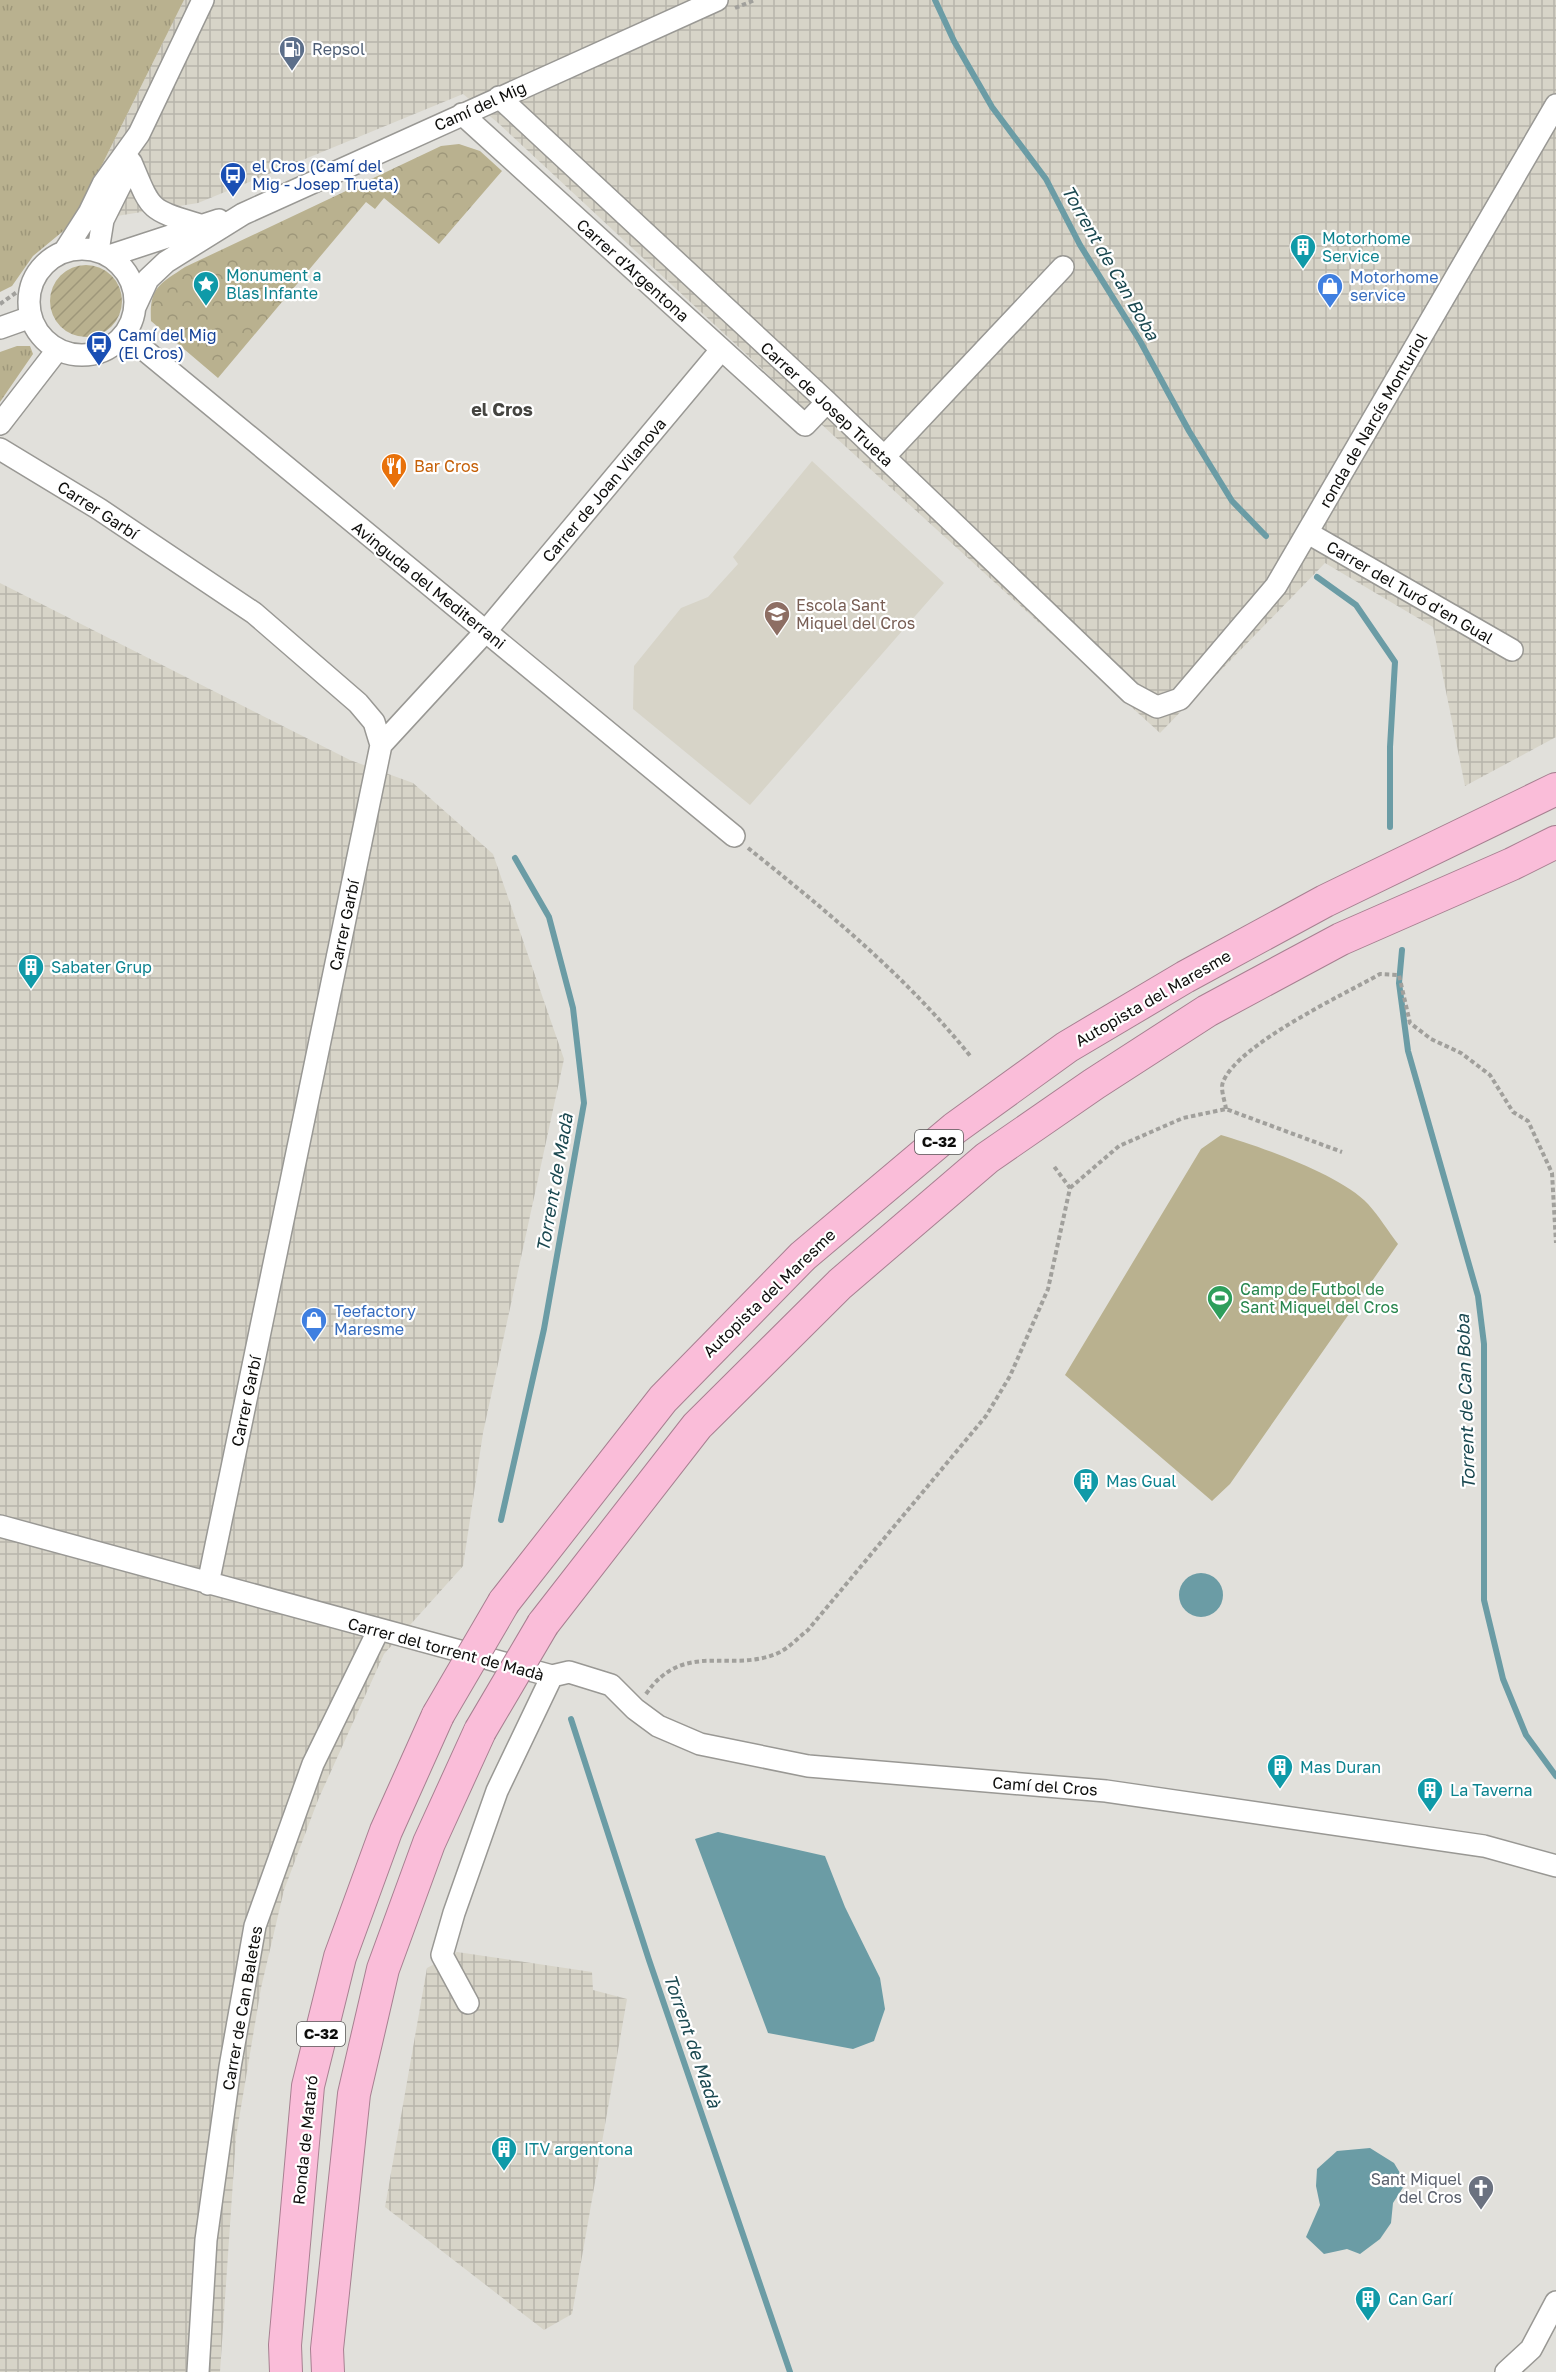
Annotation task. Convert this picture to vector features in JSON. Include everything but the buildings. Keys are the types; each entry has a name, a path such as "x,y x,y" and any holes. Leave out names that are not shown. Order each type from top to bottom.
{"highway":[{"name":"Autopista del Maresme","path":"438,1715 504,1602 663,1399 803,1256 955,1128 1067,1047 1185,977 1325,901 1556,789"},
{"name":"C-32","path":"328,2372 327,2349 354,2094 383,1969 429,1843 480,1731 543,1624 697,1426 840,1284 987,1158 1094,1084 1207,1011 1341,939 1512,864 1556,842"},
{"name":"Ronda de Mataró","path":"286,2372 285,2345 308,2086 340,1957 387,1831 438,1715"}],"street":[{"path":"103,254 103,220 131,162 139,134 203,0"},
{"name":"Camí del Mig","path":"135,307 148,279 166,262 243,214 717,0"},
{"name":"Carrer de Josep Trueta","path":"500,97 827,402 1131,693 1157,707"},
{"name":"ronda de Narcís Monturiol","path":"1157,707 1180,699 1276,586 1556,105"},
{"name":"Carrer d'Argentona","path":"462,114 805,425 827,402"},
{"path":"64,252 89,213 103,184 139,134"},
{"path":"131,162 147,201 160,213 200,225"},
{"name":"Camí del Mig","path":"103,254 243,214"},
{"path":"81,249 103,254 124,269 134,287 135,307 125,334 117,342 98,353 84,355 58,349 41,336 32,317 29,302 35,278 50,260 64,252 81,249"},
{"path":"884,457 1063,267"},
{"path":"0,328 32,317"},
{"name":"Avinguda del Mediterrani","path":"125,334 734,836"},
{"path":"0,424 58,349"},
{"name":"Carrer de Joan Vilanova","path":"381,745 486,631 721,350"},
{"name":"Carrer Garbí","path":"0,449 99,509 254,613 358,703 375,722 381,745 208,1584"},
{"name":"Carrer del Turó d'en Gual","path":"1308,533 1512,650"},
{"name":"Carrer del torrent de Madà","path":"0,1526 378,1631 436,1643 552,1676 497,1791 454,1913 442,1955 468,2003"},
{"name":"Carrer de Can Baletes","path":"198,2372 206,2240 230,2067 255,1926 313,1764 378,1631"},
{"name":"Camí del Cros","path":"552,1676 569,1672 611,1685 635,1710 658,1726 700,1744 808,1766 1107,1791 1484,1846 1556,1866"},
{"path":"1506,2372 1531,2349 1556,2302"}],"path":[{"path":"0,304 17,292"},
{"path":"734,836 842,924 940,1018 971,1057"},
{"path":"1226,1109 1222,1084 1231,1068 1278,1031 1380,974 1399,975 1410,1023 1431,1039 1461,1053 1490,1075 1513,1112 1528,1121 1552,1173 1556,1243"},
{"path":"635,1710 650,1688 676,1665 715,1659 750,1659 778,1653 808,1630 986,1416 1010,1376 1048,1289 1070,1188 1119,1146 1183,1118 1226,1109 1342,1152"},
{"path":"1053,1166 1070,1188"}],"shaded area":[{"path":"184,0 1556,0 1556,737 1465,786 1433,627 1325,563 1160,733 834,436 497,122 463,94 198,203 73,223"},
{"name":"Escola Sant Miquel del Cros","path":"812,461 944,583 750,805 633,709 634,666 681,608 708,597 738,564 733,557"},
{"path":"0,583 350,760 413,783 493,854 564,1059 483,1433 463,1566 384,1654 318,1800 284,1890 261,1988 236,2137 220,2372 0,2372"},
{"path":"457,1952 592,1972 593,1990 627,1999 572,2314 544,2330 385,2207 427,1968"}],"green space":[{"path":"0,0 184,0 73,223 33,256 12,286 0,292"},
{"path":"459,144 480,151 502,171 439,244 384,198 375,209 366,202 218,378 151,321 154,293 163,283 185,267 441,146"},
{"path":"86,265 106,271 116,281 122,301 116,321 106,331 86,337 66,331 56,321 50,301 56,281 66,271"},
{"path":"17,346 30,346 33,354 0,402 0,352"},
{"name":"Camp de Futbol de Sant Miquel del Cros","path":"1221,1135 1277,1154 1320,1172 1339,1183 1368,1204 1398,1244 1230,1484 1212,1501 1065,1375 1201,1149"}],"water":[{"path":"1201,1573 1217,1579 1223,1595 1217,1611 1201,1617 1185,1611 1179,1595 1185,1579"},
{"path":"718,1832 825,1856 845,1907 880,1978 885,2009 874,2041 853,2049 768,2033 695,1839"},
{"path":"1370,2148 1394,2163 1406,2183 1393,2203 1391,2223 1380,2239 1360,2254 1347,2249 1324,2254 1306,2237 1320,2205 1316,2186 1317,2169 1337,2151"}],"waterway":[{"name":"Torrent de Can Boba","path":"935,0 954,41 992,107 1046,179 1080,245 1140,341 1189,431 1232,501 1266,536"},
{"name":"Torrent de Can Boba","path":"1317,577 1356,605 1395,662 1390,747 1390,827"},
{"name":"Torrent de Madà","path":"501,1520 544,1329 584,1103 573,1008 549,917 515,858"},
{"name":"Torrent de Can Boba","path":"1402,950 1399,983 1408,1051 1478,1296 1484,1344 1484,1600 1503,1679 1526,1735 1556,1776"},
{"name":"Torrent de Madà","path":"571,1719 649,1960 790,2372"}],"place":[{"name":"Repsol","path":"292,72"},
{"name":"el Cros (Camí del Mig - Josep Trueta)","path":"233,198"},
{"name":"Motorhome Service","path":"1303,270"},
{"name":"Monument a Blas Infante","path":"206,307"},
{"name":"Motorhome service","path":"1330,309"},
{"name":"Camí del Mig (El Cros)","path":"99,367"},
{"name":"Bar Cros","path":"394,489"},
{"name":"Escola Sant Miquel del Cros","path":"777,637"},
{"name":"Sabater Grup","path":"31,990"},
{"name":"Camp de Futbol de Sant Miquel del Cros","path":"1220,1321"},
{"name":"Teefactory Maresme","path":"314,1343"},
{"name":"Mas Gual","path":"1086,1504"},
{"name":"Mas Duran","path":"1280,1790"},
{"name":"La Taverna","path":"1430,1813"},
{"name":"ITV argentona","path":"504,2172"},
{"name":"Sant Miquel del Cros","path":"1481,2211"},
{"name":"Can Garí","path":"1368,2322"}],"district":[{"name":"el Cros","path":"502,410"}]}
